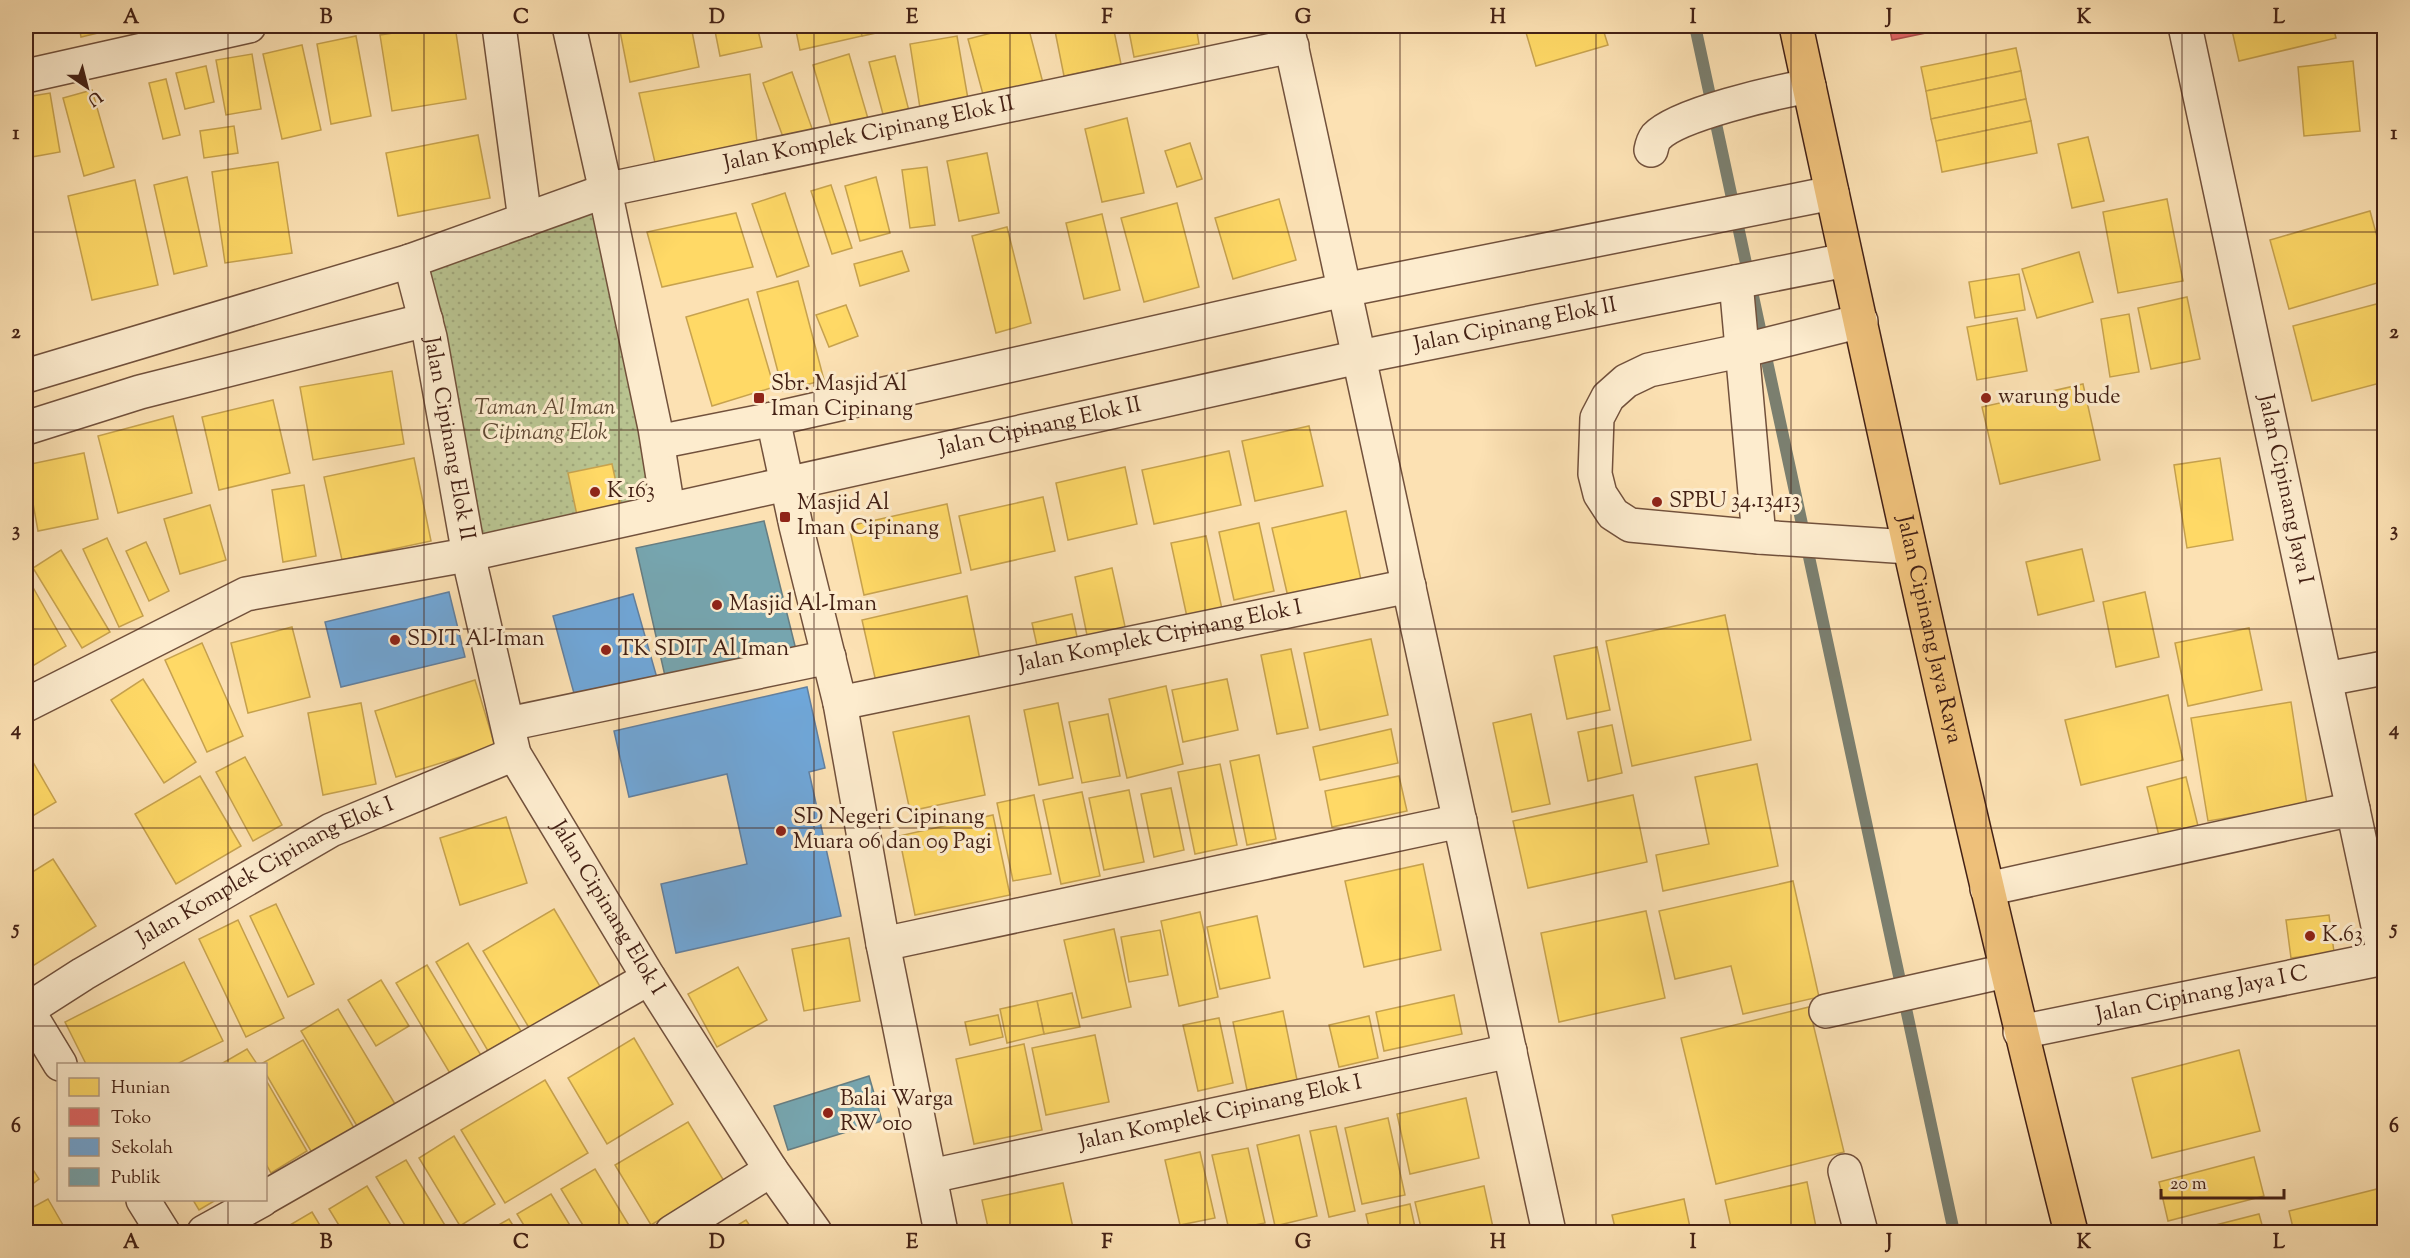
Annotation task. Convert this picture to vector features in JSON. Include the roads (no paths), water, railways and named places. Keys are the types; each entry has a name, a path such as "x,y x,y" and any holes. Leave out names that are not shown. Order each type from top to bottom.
{"main road":[{"name":"Jalan Cipinang Jaya Raya","path":"1796,26 1809,86 1834,263 1861,321 1909,547 2020,1032 2071,1233"}],"street":[{"path":"26,76 249,26"},
{"path":"499,26 525,220"},
{"path":"569,26 606,188 658,442 668,509"},
{"name":"Jalan Cipinang Jaya I","path":"2185,26 2385,956"},
{"name":"Jalan Komplek Cipinang Elok II","path":"26,376 410,261 606,188 1289,36 1344,290"},
{"path":"1651,150 1654,139 1662,132 1702,114 1767,94 1809,86"},
{"path":"658,442 773,419 1344,290 1824,195"},
{"name":"Jalan Cipinang Elok II","path":"410,261 426,320 468,554 1359,357 1834,263"},
{"path":"1741,280 1756,347 1773,538"},
{"path":"1344,290 1549,1233"},
{"path":"26,428 140,392 426,320"},
{"path":"1861,321 1649,370 1626,381 1608,397 1597,418 1596,474 1600,494 1613,514 1630,525 1909,547"},
{"path":"773,419 796,526 840,703 883,944 941,1233"},
{"path":"26,705 246,594 468,554"},
{"name":"Jalan Cipinang Elok I","path":"468,554 511,739 649,978 771,1170 814,1233"},
{"name":"Jalan Komplek Cipinang Elok I","path":"840,703 1409,586"},
{"name":"Jalan Komplek Cipinang Elok I","path":"26,1009 331,830 511,739 829,657"},
{"path":"2326,680 2385,668"},
{"path":"1988,889 2353,809"},
{"path":"883,944 1460,821"},
{"name":"Jalan Cipinang Jaya I C","path":"2020,1032 2385,956"},
{"path":"1826,1011 2006,971"},
{"path":"267,1196 649,978"},
{"path":"26,1009 59,1063"},
{"name":"Jalan Komplek Cipinang Elok I","path":"931,1176 1510,1051"},
{"path":"672,1233 771,1170"},
{"path":"1845,1171 1861,1233"},
{"path":"144,1201 163,1233"},
{"path":"204,1233 259,1201"}],"waterway":[{"path":"1695,26 1954,1232"}],"place":[{"name":"Sbr. Masjid Al Iman Cipinang","path":"759,398"},
{"name":"warung bude","path":"1986,398"},
{"name":"K 163","path":"595,492"},
{"name":"SPBU 34.13413","path":"1657,502"},
{"name":"Masjid Al Iman Cipinang","path":"785,517"},
{"name":"Masjid Al-Iman","path":"717,605"},
{"name":"SDIT Al-Iman","path":"395,640"},
{"name":"TK SDIT Al Iman","path":"606,650"},
{"name":"SD Negeri Cipinang Muara 06 dan 09 Pagi","path":"781,831"},
{"name":"K.63","path":"2310,936"},
{"name":"Balai Warga RW 010","path":"828,1113"}],"park label":[{"name":"Taman Al Iman Cipinang Elok","path":"545,422"}]}
